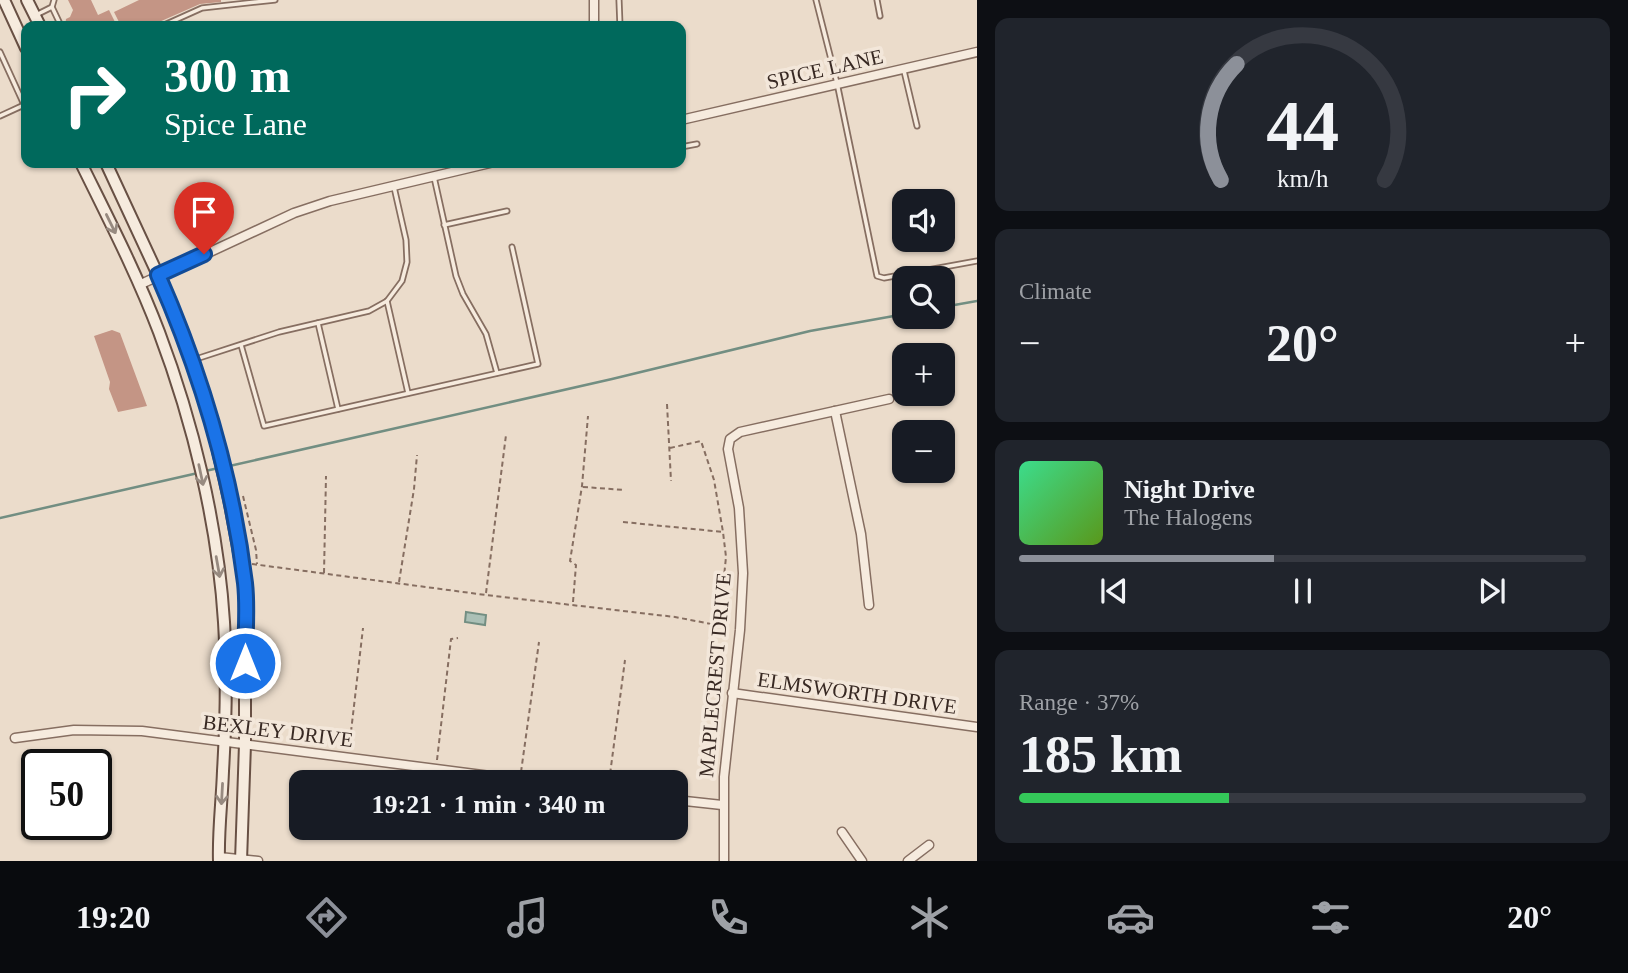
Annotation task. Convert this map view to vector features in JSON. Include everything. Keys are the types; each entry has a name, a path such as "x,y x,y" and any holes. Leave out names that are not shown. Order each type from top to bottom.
{"main road":[{"path":"4,0 21,37"},
{"path":"27,0 37,21"},
{"path":"83,168 139,285 179,388 206,500 222,591 224,625 225,743 219,859"},
{"path":"108,168 158,275 193,360 218,447 242,566 245,585 245,744 241,860"},
{"path":"224,625 245,635"}],"street":[{"path":"594,0 594,21"},
{"name":"SPICE LANE","path":"686,119 977,52"},
{"path":"139,285 295,213 393,185 468,168"},
{"path":"869,605 861,534 835,411 889,399"},
{"name":"MAPLECREST DRIVE","path":"724,861 722,805 740,630 743,573 741,529 728,449 730,439 740,432 835,411"},
{"name":"ELMSWORTH DRIVE","path":"732,693 977,727"},
{"name":"BEXLEY DRIVE","path":"15,737 48,731 142,731 450,770"},
{"path":"688,801 722,805"},
{"path":"842,832 862,861"},
{"path":"908,861 929,845"},
{"path":"219,859 258,861"}],"lane":[{"path":"37,21 52,7 54,0"},
{"path":"173,21 202,8 275,0"},
{"path":"619,0 620,21"},
{"path":"816,0 837,83 877,276 884,278 977,261"},
{"path":"877,0 880,16"},
{"path":"52,7 59,21"},
{"path":"0,52 21,98"},
{"path":"903,69 917,126"},
{"path":"0,116 21,108"},
{"path":"686,146 697,144"},
{"path":"433,176 459,286 486,334 497,373"},
{"path":"193,360 318,323 369,311 387,301 402,281 407,262 406,240 393,185"},
{"path":"444,225 507,211"},
{"path":"241,345 264,426 538,364 512,247"},
{"path":"387,301 408,393"},
{"path":"318,323 338,409"}],"path":[{"path":"667,404 671,481"},
{"path":"573,604 576,565 569,561 582,486 588,416"},
{"path":"486,595 506,435"},
{"path":"670,448 701,441 714,480 726,557 719,625"},
{"path":"398,584 417,455"},
{"path":"324,574 326,476"},
{"path":"582,486 625,491"},
{"path":"243,496 257,565"},
{"path":"623,522 723,532"},
{"path":"242,566 257,565 676,617 740,630"},
{"path":"348,757 363,628"},
{"path":"436,768 451,639 458,638"},
{"path":"521,770 539,642"},
{"path":"611,770 625,660"}],"shaded area":[{"path":"466,612 486,615 485,625 465,622"}],"building":[{"path":"68,0 91,0 98,15 109,10 114,21 66,21 73,10"},
{"path":"139,0 221,0 200,4 161,21 118,21 114,12"},
{"path":"112,330 120,333 147,406 118,412 94,336"}],"waterway":[{"path":"955,305 977,301"},
{"path":"225,467 810,331 892,316"},
{"path":"205,471 219,468"},
{"path":"0,518 198,473"}],"route":[{"path":"204,254 158,275 200,382 229,499 245,585 245,663"}]}
